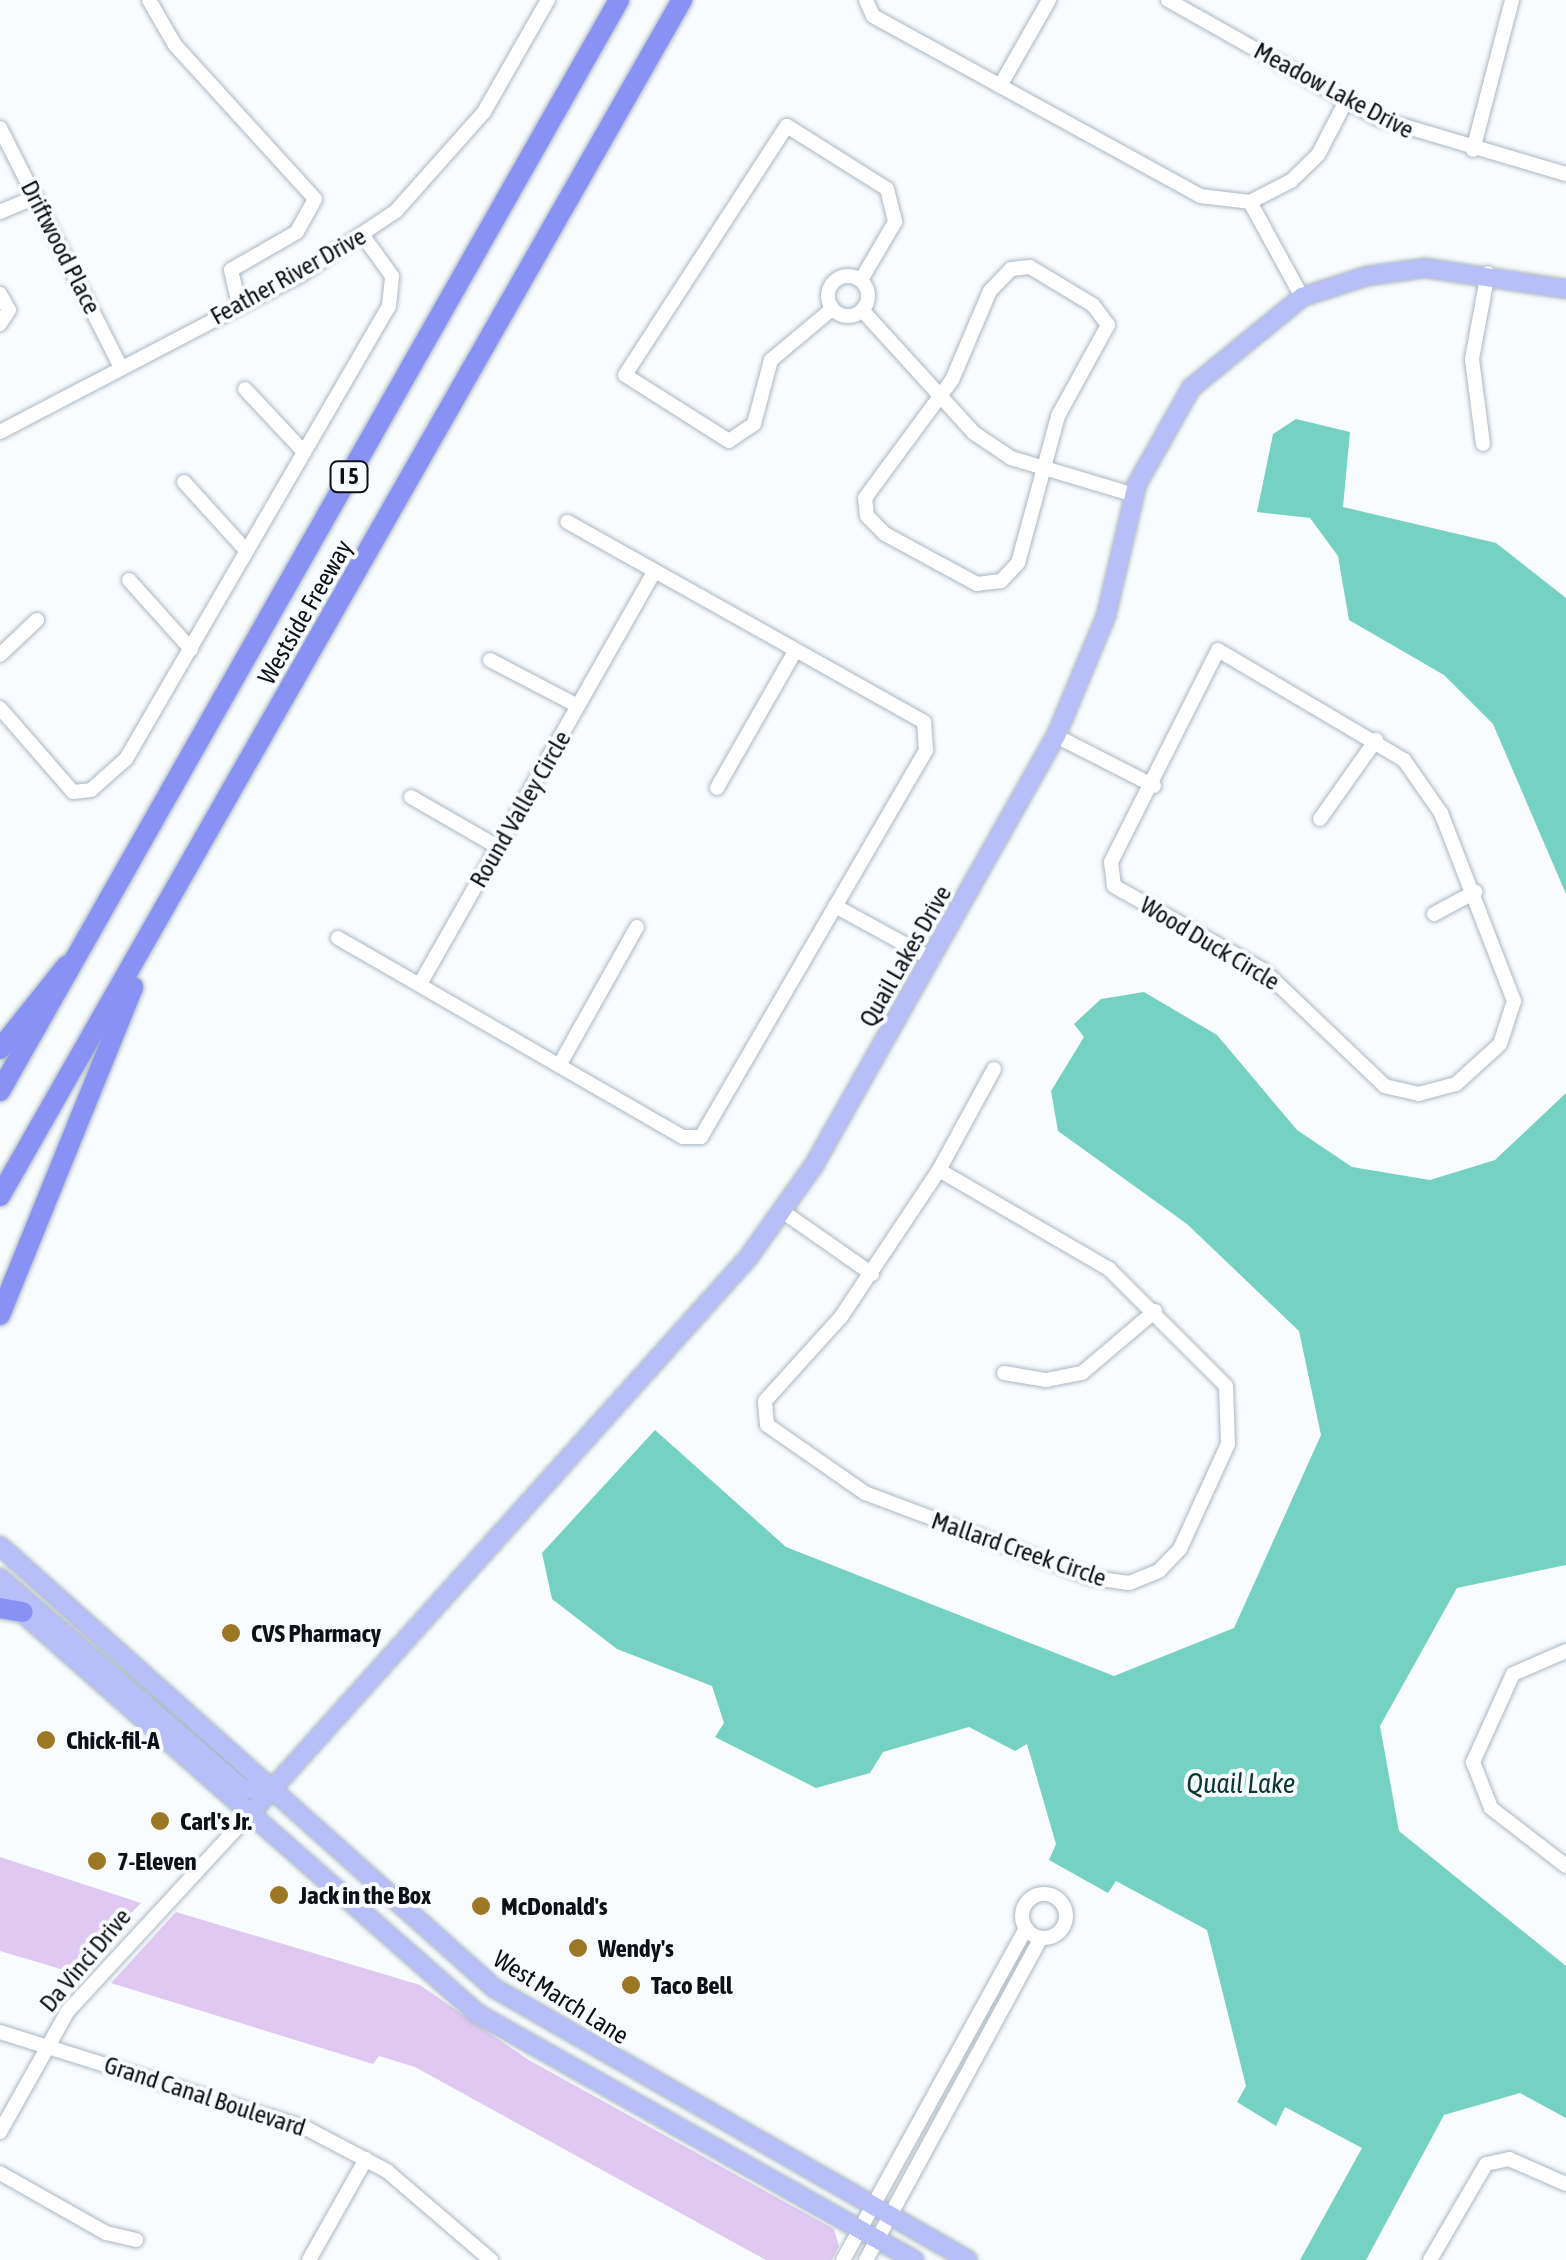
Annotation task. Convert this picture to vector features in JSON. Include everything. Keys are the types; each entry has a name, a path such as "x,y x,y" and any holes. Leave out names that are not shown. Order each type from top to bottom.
{"highway":[{"name":"Westside Freeway","path":"0,1092 619,0"},
{"name":"Westside Freeway","path":"0,1196 682,0"},
{"path":"0,1314 166,906"},
{"path":"0,1048 50,978 80,954"},
{"path":"0,1608 23,1612"}],"main road":[{"name":"Quail Lakes Drive","path":"270,1790 782,1210 932,959 1056,736 1106,616 1134,495 1191,388 1302,297 1387,272 1488,273 1566,289"},
{"name":"West March Lane","path":"0,1546 494,1988 968,2260"},
{"path":"0,1578 243,1789 270,1790"},
{"path":"0,1592 248,1816 478,2014 914,2260"},
{"name":"Da Vinci Drive","path":"248,1816 270,1790"}],"street":[{"path":"149,0 176,45 315,199 298,232 231,270 240,306"},
{"name":"Feather River Drive","path":"0,432 240,306 362,236 467,136 548,0"},
{"path":"1000,86 1049,0"},
{"name":"Meadow Lake Drive","path":"1168,0 1346,100 1473,150 1566,174"},
{"path":"1473,150 1512,0"},
{"path":"867,4 1000,86 1186,191 1250,202 1310,165 1346,100"},
{"path":"862,310 832,309 771,360 754,424 728,442 624,374 786,126 888,190 894,222 861,280 862,310 943,393 974,433 1042,470 1134,495"},
{"name":"Driftwood Place","path":"0,128 120,366"},
{"path":"0,212 36,197"},
{"path":"1250,202 1302,297"},
{"path":"0,708 56,778 72,792 92,790 126,759 191,649 243,547 304,452 395,290 362,236"},
{"path":"1030,267 1094,305 1108,325 1102,345 1058,416 1042,470 1018,563 1001,581 977,584 885,534 867,516 865,498 943,393 990,291 1011,269 1030,267"},
{"path":"1483,444 1472,360 1488,273"},
{"path":"832,309 836,279 861,280"},
{"path":"0,294 8,310 0,324"},
{"path":"245,389 304,452"},
{"path":"184,482 243,547"},
{"path":"338,938 683,1136 706,1135 835,906 930,733 795,651 567,522"},
{"name":"Round Valley Circle","path":"420,984 654,572"},
{"path":"129,580 191,649"},
{"path":"0,654 38,620"},
{"name":"Wood Duck Circle","path":"1218,650 1376,740 1426,788 1511,979 1512,1020 1456,1084 1396,1091 1264,970 1114,886 1111,862 1154,786 1218,650"},
{"path":"718,788 795,651"},
{"path":"490,660 578,706"},
{"path":"1056,736 1154,786"},
{"path":"1320,819 1376,740"},
{"path":"411,797 498,847"},
{"path":"1434,914 1474,892"},
{"path":"835,906 932,959"},
{"path":"560,1064 636,927"},
{"name":"Mallard Creek Circle","path":"938,1170 1077,1248 1155,1311 1218,1374 1232,1425 1173,1558 1117,1584 865,1494 766,1425 765,1401 872,1274 938,1170 994,1069"},
{"path":"782,1210 872,1274"},
{"path":"1004,1373 1046,1380 1082,1372 1155,1311"},
{"path":"1566,1651 1513,1674 1473,1762 1491,1808 1566,1866"},
{"name":"Da Vinci Drive","path":"0,2132 80,1996 248,1816"},
{"path":"843,2260 868,2235 889,2217 1041,1938 1064,1926 1058,1899 1032,1898 1026,1928 872,2208 868,2235 866,2260"},
{"path":"1026,1928 1041,1938"},
{"name":"Grand Canal Boulevard","path":"0,2032 272,2114 366,2159 491,2260"},
{"path":"1430,2260 1486,2164 1509,2158 1566,2184"},
{"path":"309,2260 366,2159"},
{"path":"0,2172 106,2233 136,2240"}],"shaded area":[{"path":"0,1857 141,1903 74,1973 0,1951"},
{"path":"176,1912 420,1985 527,2059 834,2229 839,2246 832,2260 766,2260 415,2067 379,2056 373,2064 111,1983"}],"water":[{"path":"1296,419 1350,432 1343,507 1496,543 1566,598 1566,894 1493,724 1444,675 1349,620 1338,556 1310,518 1257,512 1273,434"},
{"name":"Quail Lake","path":"1144,992 1217,1035 1297,1130 1352,1167 1430,1180 1495,1160 1566,1093 1566,1565 1457,1588 1380,1726 1399,1831 1566,1966 1566,2118 1520,2093 1444,2115 1366,2260 1300,2260 1362,2148 1285,2107 1276,2126 1237,2102 1246,2086 1207,1930 1116,1881 1108,1893 1049,1860 1056,1844 1027,1744 1015,1751 969,1727 883,1752 870,1773 816,1788 715,1737 724,1723 712,1686 617,1649 552,1599 542,1553 655,1430 786,1547 1114,1676 1234,1628 1321,1435 1299,1331 1187,1224 1058,1131 1051,1091 1084,1037 1074,1024 1101,999"}],"place":[{"name":"CVS Pharmacy","path":"231,1633"},
{"name":"Chick-fil-A","path":"46,1740"},
{"name":"Carl's Jr.","path":"160,1821"},
{"name":"7-Eleven","path":"97,1861"},
{"name":"Jack in the Box","path":"279,1895"},
{"name":"McDonald's","path":"481,1906"},
{"name":"Wendy's","path":"578,1948"},
{"name":"Taco Bell","path":"631,1985"}]}
